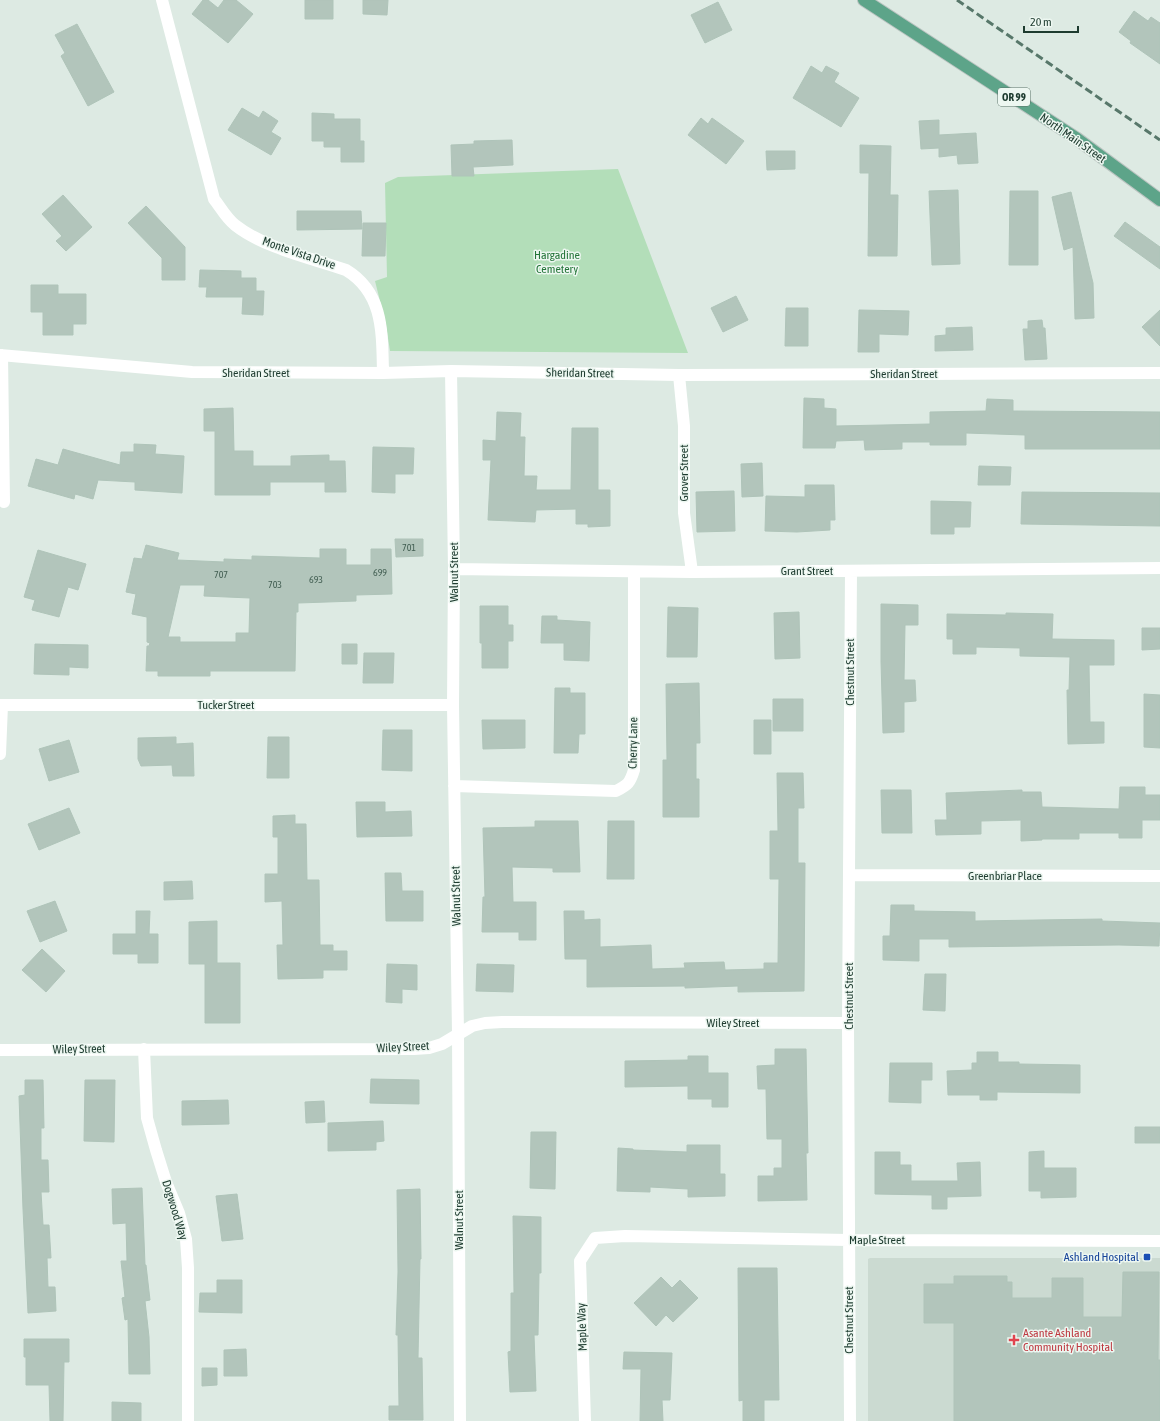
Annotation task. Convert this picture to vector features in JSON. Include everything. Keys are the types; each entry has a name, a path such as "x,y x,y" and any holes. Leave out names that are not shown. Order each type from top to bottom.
{"main road":[{"name":"North Main Street","path":"864,0 1070,134 1160,200"}],"street":[{"name":"Monte Vista Drive","path":"162,0 214,199 225,215 235,225 251,235 269,244 346,270 356,276 370,291 375,300 379,316 383,373"},
{"name":"Sheridan Street","path":"1,355 192,372 383,373 451,371 679,375 1160,373"},
{"path":"1,355 4,502"},
{"name":"Walnut Street","path":"451,371 454,569 453,705 458,1033 460,1421"},
{"name":"Grover Street","path":"679,375 684,426 684,513 692,572"},
{"name":"Grant Street","path":"454,569 692,572 1160,568"},
{"name":"Chestnut Street","path":"850,1421 848,1023 851,571"},
{"name":"Cherry Lane","path":"454,786 616,791 625,787 631,780 634,770 634,572"},
{"path":"0,754 1,705"},
{"name":"Tucker Street","path":"1,705 453,705"},
{"name":"Greenbriar Place","path":"850,875 1160,876"},
{"name":"Wiley Street","path":"0,1050 414,1049 428,1048 442,1044 458,1033 472,1026 485,1023 848,1023"},
{"name":"Dogwood Way","path":"144,1049 147,1118 186,1239 188,1268 188,1421"},
{"name":"Maple Street","path":"595,1238 625,1236 849,1240 1160,1241"},
{"name":"Maple Way","path":"585,1421 580,1261 595,1238"}],"shaded area":[{"name":"Asante Ashland Community Hospital","path":"1160,1258 1160,1421 868,1421 868,1259"}],"green space":[{"name":"Hargadine Cemetery","path":"618,169 688,353 390,351 386,325 375,281 387,277 385,183 398,177"}],"building":[{"path":"203,0 208,0 218,8 224,0 236,0 253,14 228,43 192,14"},
{"path":"305,0 333,0 333,19 305,19"},
{"path":"363,0 388,0 387,15 363,14"},
{"path":"718,2 732,30 705,43 691,15"},
{"path":"1134,11 1148,21 1151,17 1160,23 1160,64 1130,43 1131,41 1119,32"},
{"path":"77,24 114,92 88,106 61,56 65,53 55,35"},
{"path":"811,66 822,73 826,66 839,73 834,82 859,98 841,127 793,98"},
{"path":"242,108 259,118 263,111 278,121 271,132 281,138 271,155 228,130"},
{"path":"312,113 334,114 334,119 360,119 360,141 364,141 364,162 341,162 341,147 324,147 324,141 312,141"},
{"path":"701,118 708,124 712,118 744,141 726,164 688,135"},
{"path":"939,120 939,135 976,133 978,163 958,164 957,155 939,157 939,148 921,149 919,121"},
{"path":"512,140 513,165 473,167 474,176 452,176 451,145 474,144 474,141"},
{"path":"860,145 891,146 890,195 898,195 897,256 868,256 869,173 860,173"},
{"path":"766,151 795,151 795,169 767,170"},
{"path":"958,190 960,264 932,265 929,191"},
{"path":"1010,191 1038,191 1038,265 1009,265"},
{"path":"1071,192 1093,283 1094,318 1075,319 1073,247 1064,250 1052,197"},
{"path":"63,195 92,227 66,251 56,241 62,236 42,214"},
{"path":"146,206 185,247 185,280 162,280 162,258 128,223"},
{"path":"297,211 361,211 362,229 297,230"},
{"path":"1125,222 1160,247 1160,269 1114,236"},
{"path":"363,223 386,223 385,256 362,256"},
{"path":"200,270 241,271 241,278 256,278 256,291 264,291 263,315 242,314 243,297 206,297 207,287 199,287"},
{"path":"31,285 58,285 58,294 86,294 86,324 73,324 73,335 43,335 43,312 31,312"},
{"path":"736,296 748,320 723,332 711,308"},
{"path":"786,308 808,308 808,346 785,346"},
{"path":"859,310 909,311 908,335 879,334 879,352 858,352"},
{"path":"1160,310 1160,346 1142,327"},
{"path":"1042,320 1043,328 1045,328 1047,359 1025,360 1023,329 1028,329 1028,321"},
{"path":"972,327 973,350 935,351 935,336 946,335 946,328"},
{"path":"804,398 824,399 824,408 836,409 836,426 930,424 930,412 986,411 987,399 1013,400 1013,411 1160,412 1160,449 1025,449 1025,435 966,433 966,445 930,445 930,442 902,442 902,449 865,450 864,440 836,441 835,448 803,448"},
{"path":"233,408 234,451 253,451 253,466 291,466 291,456 329,455 329,461 345,461 346,492 325,492 325,482 270,482 270,495 215,495 215,431 204,431 204,409"},
{"path":"497,412 521,413 520,437 525,437 524,476 537,476 536,490 571,490 572,428 598,428 598,490 610,490 610,526 588,527 588,524 576,524 576,509 536,510 535,522 488,520 491,460 483,460 483,440 496,441"},
{"path":"134,444 156,445 155,454 184,456 182,493 135,490 135,482 98,480 93,499 75,494 74,499 28,486 36,459 58,465 63,449 120,465 121,452 134,452"},
{"path":"373,447 414,448 413,474 395,474 395,493 372,492"},
{"path":"762,463 763,496 742,497 741,464"},
{"path":"979,466 1011,467 1010,485 978,485"},
{"path":"805,485 834,485 835,520 830,520 830,530 797,532 765,531 766,496 805,497"},
{"path":"734,491 735,531 697,532 696,492"},
{"path":"1022,492 1160,493 1160,526 1021,524"},
{"path":"931,501 971,502 970,527 954,527 954,534 931,534"},
{"path":"395,539 423,539 423,556 396,557"},
{"path":"146,545 179,553 177,560 224,562 224,559 252,560 252,556 320,558 320,549 346,549 346,565 371,565 371,549 391,549 392,594 356,595 356,601 298,603 298,612 296,612 295,671 210,671 210,676 158,676 158,671 146,671 147,646 149,646 150,643 147,642 147,617 132,614 136,594 126,592 134,558 142,559","holes":["180,585 205,585 204,596 250,598 249,633 236,633 236,642 180,642 180,637 168,637"]},
{"path":"38,550 86,564 78,590 68,587 59,617 32,610 35,600 24,597"},
{"path":"881,604 918,605 918,625 905,625 904,680 915,680 916,701 904,702 904,732 883,733"},
{"path":"480,606 508,606 508,625 513,625 513,641 508,641 508,668 482,668"},
{"path":"668,607 698,608 697,657 667,657"},
{"path":"799,612 800,658 775,659 774,613"},
{"path":"1006,613 1053,614 1052,639 1114,640 1114,665 1089,665 1090,722 1104,722 1104,743 1068,744 1067,690 1069,690 1070,657 1020,656 1020,648 976,647 976,654 953,654 953,639 947,639 947,614 1006,615"},
{"path":"542,616 557,616 557,620 590,622 589,661 564,660 564,643 541,643"},
{"path":"1142,628 1160,628 1160,649 1142,650"},
{"path":"35,644 88,645 88,668 69,667 69,675 34,674"},
{"path":"342,644 357,644 357,664 342,664"},
{"path":"364,653 394,653 393,683 363,683"},
{"path":"699,683 700,743 696,743 696,779 699,779 699,817 663,817 663,760 667,760 666,684"},
{"path":"555,688 570,688 570,693 585,693 585,734 579,734 578,753 554,753"},
{"path":"1144,694 1160,695 1160,748 1144,747"},
{"path":"773,699 803,699 803,731 773,731"},
{"path":"482,720 525,720 525,748 483,749"},
{"path":"754,720 771,720 771,754 754,754"},
{"path":"383,730 412,730 412,771 382,770"},
{"path":"176,737 176,744 193,743 194,776 173,776 172,765 141,766 138,759 138,738"},
{"path":"268,737 289,737 289,778 267,778"},
{"path":"69,740 79,772 49,781 39,749"},
{"path":"777,773 803,773 804,808 798,808 798,863 805,863 804,991 738,992 738,986 685,988 685,986 587,987 587,959 565,959 564,911 584,911 584,920 600,919 600,947 651,945 652,969 685,968 684,963 724,962 725,970 764,969 764,963 778,963 779,879 770,879 770,831 778,831"},
{"path":"1120,787 1145,787 1145,795 1160,795 1160,820 1142,820 1142,838 1119,838 1119,833 1079,833 1079,839 1042,839 1021,841 1021,820 981,821 981,834 936,835 935,820 947,820 946,793 1022,790 1022,792 1041,792 1042,807 1119,809"},
{"path":"881,790 911,790 912,833 882,833"},
{"path":"356,802 385,802 385,812 411,811 412,836 357,837"},
{"path":"69,808 80,833 39,850 28,824"},
{"path":"295,815 295,824 306,824 307,880 319,880 320,945 333,945 333,951 347,951 347,970 323,970 323,978 278,979 277,945 283,945 282,901 265,902 265,874 278,874 278,837 273,837 273,816"},
{"path":"535,821 578,821 580,872 553,872 553,868 512,867 513,902 536,902 536,940 519,940 519,932 482,932 483,897 485,897 483,828 535,827"},
{"path":"608,821 634,821 634,879 607,879"},
{"path":"385,873 401,873 402,891 423,891 423,921 386,921"},
{"path":"192,881 193,899 164,900 164,882"},
{"path":"55,901 67,931 40,942 27,911"},
{"path":"891,905 914,905 914,911 975,912 975,921 1102,919 1102,921 1160,923 1159,946 949,947 949,939 919,939 919,961 883,960 883,936 890,936"},
{"path":"136,911 150,911 149,934 158,934 158,963 138,963 138,954 113,954 113,934 136,934"},
{"path":"217,921 217,963 240,963 240,1023 205,1023 205,964 189,964 189,922"},
{"path":"42,949 65,971 46,992 22,970"},
{"path":"387,964 417,965 417,990 402,989 402,1003 386,1002"},
{"path":"477,964 514,965 513,992 476,991"},
{"path":"925,974 946,974 945,1011 923,1010"},
{"path":"775,1049 806,1049 808,1153 806,1153 807,1200 758,1201 758,1176 774,1176 774,1168 782,1168 782,1139 767,1139 766,1089 758,1089 757,1066 775,1065"},
{"path":"977,1052 998,1052 998,1062 1019,1062 1019,1064 1080,1065 1080,1093 997,1092 997,1100 980,1100 980,1095 948,1095 947,1071 972,1070 972,1063 977,1063"},
{"path":"688,1056 708,1056 708,1073 728,1073 728,1107 712,1107 712,1099 688,1099 688,1086 625,1087 625,1061 688,1060"},
{"path":"890,1063 932,1063 932,1080 921,1080 921,1103 889,1102"},
{"path":"371,1079 419,1080 419,1104 370,1103"},
{"path":"25,1080 43,1080 44,1128 41,1128 41,1160 48,1160 49,1192 41,1192 43,1225 49,1225 51,1258 47,1258 48,1287 55,1287 56,1311 28,1313 19,1096 25,1095"},
{"path":"85,1080 115,1080 114,1142 84,1141"},
{"path":"228,1100 229,1124 182,1125 182,1101"},
{"path":"324,1101 325,1122 306,1123 305,1102"},
{"path":"383,1121 384,1141 376,1142 376,1150 328,1151 328,1123"},
{"path":"1135,1127 1160,1127 1160,1143 1135,1143"},
{"path":"531,1132 556,1132 555,1189 530,1188"},
{"path":"687,1145 720,1145 720,1174 725,1174 725,1196 688,1197 688,1189 650,1187 650,1192 617,1191 618,1148 687,1152"},
{"path":"1044,1151 1044,1168 1076,1168 1076,1197 1041,1198 1041,1191 1029,1191 1029,1152"},
{"path":"875,1152 900,1152 900,1165 911,1165 911,1181 958,1181 957,1163 980,1162 981,1196 947,1197 947,1209 932,1209 932,1195 875,1194"},
{"path":"142,1188 145,1265 150,1300 145,1301 149,1337 150,1374 129,1374 128,1319 125,1320 122,1298 125,1297 121,1261 127,1261 126,1223 113,1224 112,1189"},
{"path":"420,1189 421,1259 418,1358 422,1358 423,1420 389,1420 389,1406 399,1406 398,1335 396,1335 398,1272 397,1190"},
{"path":"237,1194 243,1239 222,1241 216,1196"},
{"path":"513,1216 541,1217 541,1273 539,1273 538,1335 534,1335 536,1391 510,1392 508,1352 511,1351 511,1293 514,1293"},
{"path":"738,1268 777,1268 779,1400 764,1400 764,1421 743,1421 743,1400 739,1401"},
{"path":"1123,1272 1159,1272 1158,1360 1160,1360 1160,1421 954,1421 954,1323 924,1323 924,1284 954,1284 954,1276 1007,1276 1007,1282 1012,1282 1012,1298 1052,1298 1052,1278 1083,1278 1083,1317 1122,1317"},
{"path":"661,1277 672,1288 680,1280 698,1298 673,1322 666,1315 656,1326 634,1303"},
{"path":"217,1280 242,1280 242,1313 199,1312 200,1293 217,1293"},
{"path":"24,1339 69,1339 69,1362 64,1362 63,1421 50,1421 49,1385 26,1385 26,1357 24,1357"},
{"path":"246,1349 247,1376 224,1376 224,1350"},
{"path":"624,1352 672,1353 670,1400 662,1400 663,1421 640,1421 641,1369 623,1369"},
{"path":"202,1368 217,1368 217,1385 202,1386"},
{"path":"112,1402 141,1403 141,1421 112,1421"}],"railway":[{"path":"957,0 1160,140"}],"place":[{"name":"Ashland Hospital","path":"1147,1257"},
{"name":"Asante Ashland Community Hospital","path":"1014,1340"}]}
